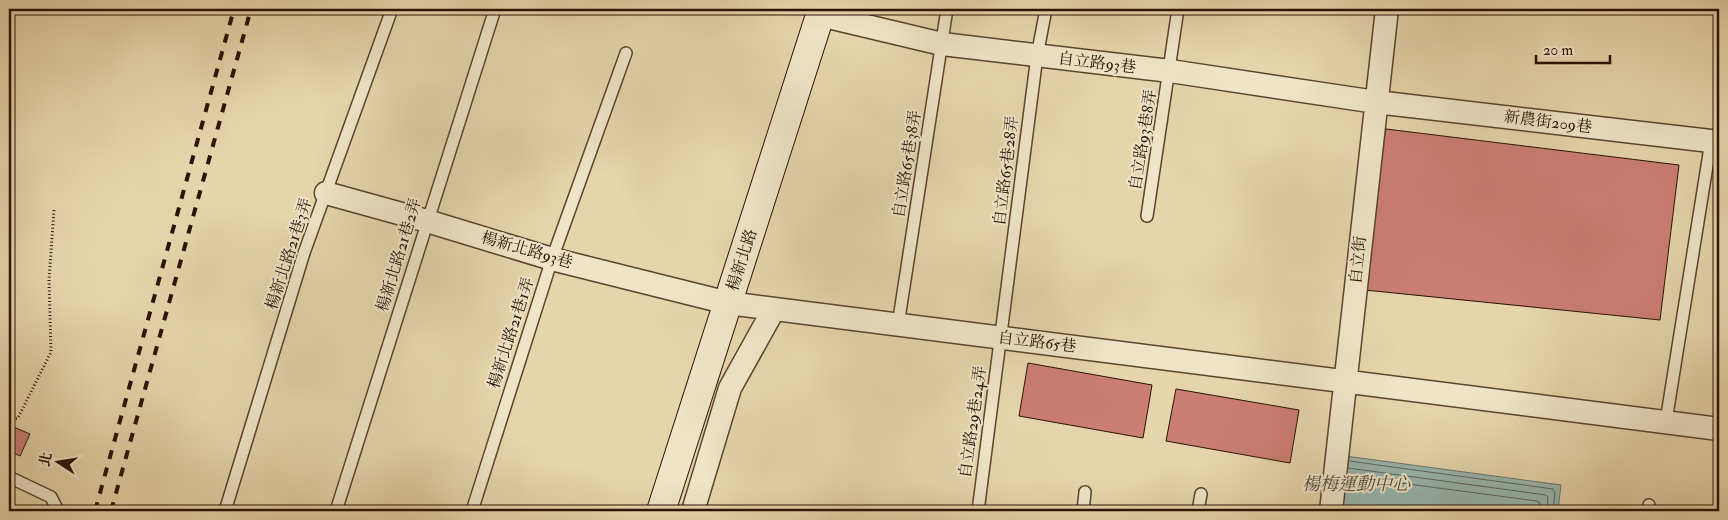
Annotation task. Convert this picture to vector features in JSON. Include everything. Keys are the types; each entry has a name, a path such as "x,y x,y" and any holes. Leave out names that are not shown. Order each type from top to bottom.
{"street":[{"name":"自立街","path":"1331,511 1387,9"},
{"name":"自立路93巷","path":"821,12 942,44 1170,71 1376,102"},
{"name":"楊新北路","path":"661,511 821,12"},
{"name":"新農街209巷","path":"1376,102 1715,141"},
{"name":"楊新北路93巷","path":"326,193 552,259 728,303"},
{"name":"自立路65巷","path":"728,303 1719,429"},
{"path":"693,511 730,388 774,309"}],"lane":[{"name":"楊新北路21巷3弄","path":"225,511 304,253 392,9"},
{"name":"楊新北路21巷2弄","path":"336,511 494,9"},
{"name":"自立路65巷38弄","path":"898,325 947,9"},
{"name":"自立路65巷28弄","path":"1001,337 1037,56 1046,9"},
{"name":"自立路93巷8弄","path":"1147,216 1178,9"},
{"name":"楊新北路21巷1弄","path":"472,511 552,259 626,53"},
{"path":"1666,421 1715,141"},
{"name":"自立路29巷24弄","path":"978,511 1001,337"},
{"path":"9,477 51,497 58,511"},
{"path":"1083,511 1085,492"},
{"path":"1198,511 1201,494"}],"path":[{"path":"9,420 18,418 52,352 49,280 54,210"}],"water":[{"name":"楊梅運動中心","path":"1330,454 1561,485 1558,511 1324,511"}],"building":[{"path":"1386,129 1679,165 1660,320 1355,289"},
{"path":"1028,363 1152,385 1143,438 1019,416"},
{"path":"1176,389 1299,410 1290,463 1166,441"},
{"path":"9,425 30,434 20,456 9,451"}],"railway":[{"path":"95,511 234,9"},
{"path":"111,511 251,9"}]}
